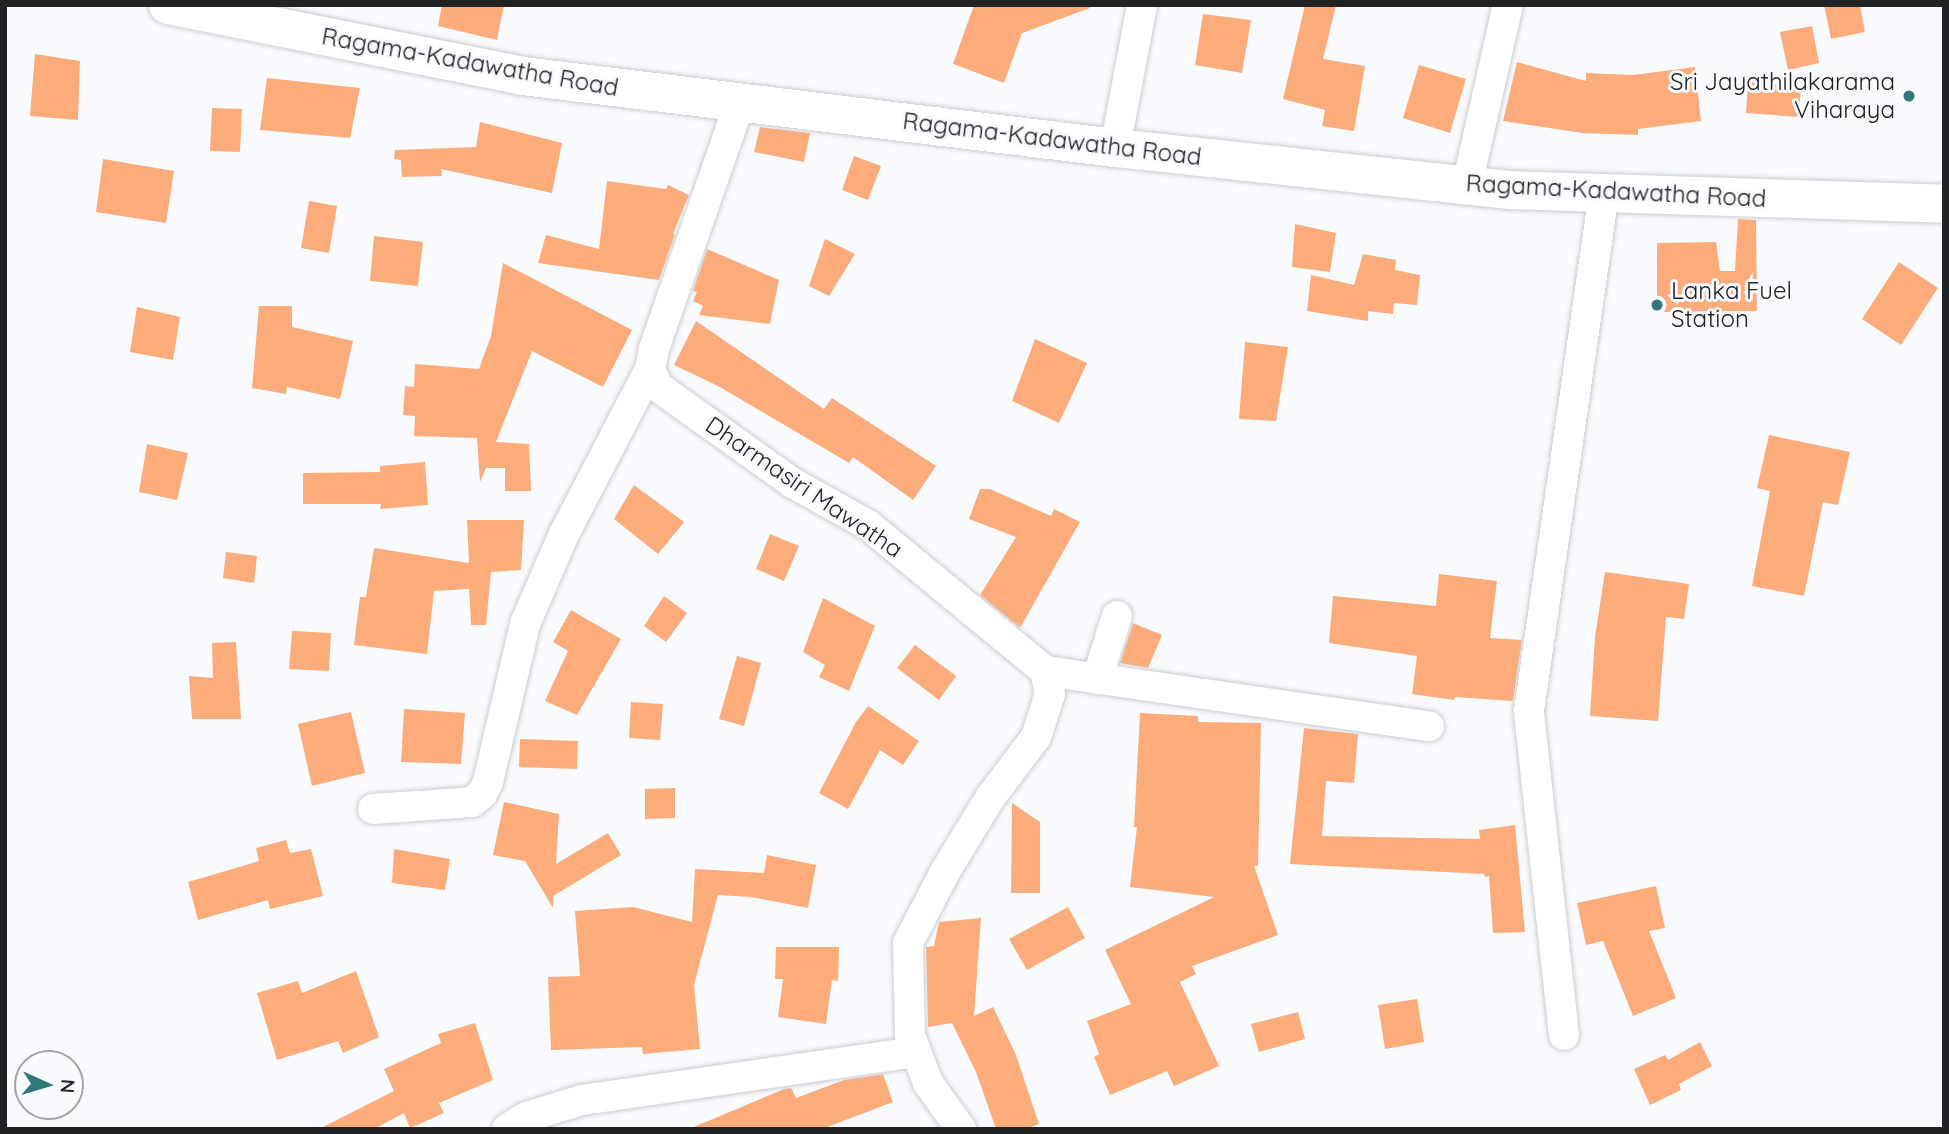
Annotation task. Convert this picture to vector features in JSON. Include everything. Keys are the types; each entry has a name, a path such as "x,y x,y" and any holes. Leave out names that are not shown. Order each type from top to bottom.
{"main road":[{"name":"Ragama-Kadawatha Road","path":"168,5 221,11 523,76 1115,148 1510,191 1944,204"}],"street":[{"path":"1115,148 1142,5"},
{"path":"1467,186 1508,5"},
{"path":"373,809 472,802 482,794 488,782 525,624 564,534 650,369 670,300 740,102"},
{"path":"1564,1035 1529,711 1604,193"},
{"name":"Dharmasiri Mawatha","path":"650,369 658,387 669,397 792,482 868,525 1045,671"},
{"path":"1097,679 1117,616"},
{"path":"961,1129 928,1083 910,1035 908,943 946,870 984,808 1036,737 1050,694 1045,671 1429,726"},
{"path":"507,1129 526,1117 582,1100 916,1052"}],"building":[{"path":"442,5 504,5 497,40 438,26"},
{"path":"974,5 1089,5 1090,8 1022,33 1004,83 953,64"},
{"path":"1305,5 1336,5 1323,59 1365,66 1354,131 1322,126 1325,110 1283,99"},
{"path":"1824,5 1860,5 1865,32 1831,39"},
{"path":"1203,14 1251,20 1242,73 1195,65"},
{"path":"1812,26 1819,63 1788,70 1780,32"},
{"path":"35,54 80,61 78,120 30,116"},
{"path":"1517,62 1586,81 1586,73 1633,75 1695,67 1701,121 1638,129 1638,135 1583,133 1503,121"},
{"path":"1419,65 1466,79 1450,133 1403,118"},
{"path":"267,78 360,88 350,138 260,130"},
{"path":"1748,82 1801,86 1799,117 1746,113"},
{"path":"212,108 242,109 240,152 210,151"},
{"path":"480,122 562,143 552,193 441,169 442,176 402,177 401,160 394,159 395,150 476,147"},
{"path":"760,127 810,133 804,162 754,152"},
{"path":"854,156 881,166 868,200 842,190"},
{"path":"103,159 174,171 166,223 96,212"},
{"path":"607,181 666,189 668,185 689,195 673,234 675,235 659,280 538,263 546,235 599,249"},
{"path":"309,201 337,206 329,253 301,248"},
{"path":"1738,219 1756,220 1757,311 1657,312 1657,243 1716,242 1720,271 1735,271"},
{"path":"1295,224 1336,233 1330,272 1292,267"},
{"path":"374,236 423,242 418,286 370,281"},
{"path":"825,239 855,254 829,296 809,286"},
{"path":"707,249 779,280 770,324 699,315 703,306 693,301 697,292 693,291"},
{"path":"1363,254 1396,260 1395,270 1420,275 1417,305 1394,303 1393,314 1368,311 1368,321 1307,311 1311,275 1354,285"},
{"path":"1899,262 1938,288 1901,345 1862,319"},
{"path":"503,263 632,330 603,387 532,351 496,442 529,444 531,491 505,491 505,468 486,468 480,482 477,438 414,436 415,416 403,415 405,386 414,387 415,364 479,369 491,336"},
{"path":"259,306 292,306 292,327 353,341 340,399 287,387 286,394 252,388"},
{"path":"137,307 180,317 173,360 130,352"},
{"path":"696,321 824,409 832,398 936,466 913,500 853,457 849,463 718,386 674,365"},
{"path":"1035,339 1087,363 1059,423 1012,401"},
{"path":"1245,342 1288,347 1276,421 1239,419"},
{"path":"1769,435 1850,452 1838,505 1823,502 1804,596 1752,586 1770,491 1757,488"},
{"path":"147,444 188,453 177,500 139,492"},
{"path":"425,462 428,505 380,509 381,504 303,504 303,473 380,472 380,466"},
{"path":"634,485 684,522 658,554 614,519"},
{"path":"980,489 990,489 1051,516 1054,509 1080,522 1020,628 980,595 1016,537 969,519"},
{"path":"467,520 524,520 521,570 491,572 486,625 471,625 469,589 434,591 427,654 354,645 360,597 366,597 374,548 469,563"},
{"path":"770,534 799,546 784,581 756,569"},
{"path":"226,552 257,556 254,583 223,578"},
{"path":"1605,572 1689,584 1684,619 1666,617 1658,721 1590,716 1595,637"},
{"path":"1439,574 1497,581 1490,638 1522,640 1513,701 1455,697 1454,700 1412,694 1417,656 1329,643 1333,596 1436,606"},
{"path":"664,596 687,613 666,642 644,626"},
{"path":"823,598 875,626 849,691 819,677 825,665 803,652"},
{"path":"571,610 621,639 577,715 545,701 568,651 553,642"},
{"path":"1133,623 1162,635 1148,668 1120,663"},
{"path":"292,631 331,633 329,671 289,669"},
{"path":"236,642 241,719 192,719 189,676 213,678 212,643"},
{"path":"915,645 956,676 939,700 897,668"},
{"path":"737,656 761,663 744,726 719,719"},
{"path":"631,702 663,704 660,740 629,738"},
{"path":"868,706 919,741 903,765 880,750 848,809 819,793 856,722"},
{"path":"404,709 465,713 461,764 401,762"},
{"path":"351,712 365,773 312,786 298,724"},
{"path":"1140,713 1198,716 1198,722 1261,723 1258,866 1254,866 1278,935 1192,966 1196,974 1180,982 1219,1066 1174,1086 1167,1071 1110,1095 1094,1057 1099,1054 1087,1021 1131,1004 1105,950 1214,897 1130,887 1137,827 1134,827"},
{"path":"1304,728 1358,734 1354,783 1326,781 1322,836 1480,839 1479,830 1515,825 1525,932 1493,933 1489,876 1485,877 1484,874 1290,864"},
{"path":"520,739 578,741 577,769 519,767"},
{"path":"675,788 675,818 645,819 645,789"},
{"path":"504,802 559,814 556,864 608,833 621,855 553,896 553,908 525,861 493,855"},
{"path":"1012,803 1040,822 1040,893 1011,893"},
{"path":"286,840 290,853 311,849 323,896 270,909 268,900 198,920 188,882 259,861 256,848"},
{"path":"394,849 450,859 445,890 392,883"},
{"path":"767,855 816,865 808,908 751,897 718,895 694,985 700,1049 643,1054 642,1047 551,1050 548,977 580,976 575,911 633,907 692,922 695,869 764,873"},
{"path":"1656,886 1665,928 1649,931 1676,998 1633,1016 1603,941 1586,945 1577,903"},
{"path":"1068,907 1085,938 1027,970 1009,939"},
{"path":"981,918 974,1016 993,1007 1016,1055 1039,1124 1026,1129 996,1129 976,1072 952,1023 928,1027 926,947 934,946 939,922"},
{"path":"776,947 839,947 838,981 832,980 826,1024 778,1017 783,979 775,979"},
{"path":"356,971 379,1037 343,1053 338,1041 277,1060 257,993 298,981 302,993"},
{"path":"1417,999 1424,1042 1385,1049 1378,1005"},
{"path":"1298,1012 1305,1039 1259,1052 1251,1024"},
{"path":"475,1023 493,1080 439,1103 444,1113 410,1128 404,1113 374,1129 319,1129 394,1091 384,1069 441,1043 438,1034"},
{"path":"1700,1042 1712,1066 1679,1084 1681,1090 1650,1105 1634,1069 1665,1055 1668,1060"},
{"path":"883,1074 893,1102 822,1129 689,1129 784,1089 791,1088 796,1098 844,1080"}],"place":[{"name":"Sri Jayathilakarama Viharaya","path":"1909,96"},
{"name":"Lanka Fuel Station","path":"1657,305"}]}
